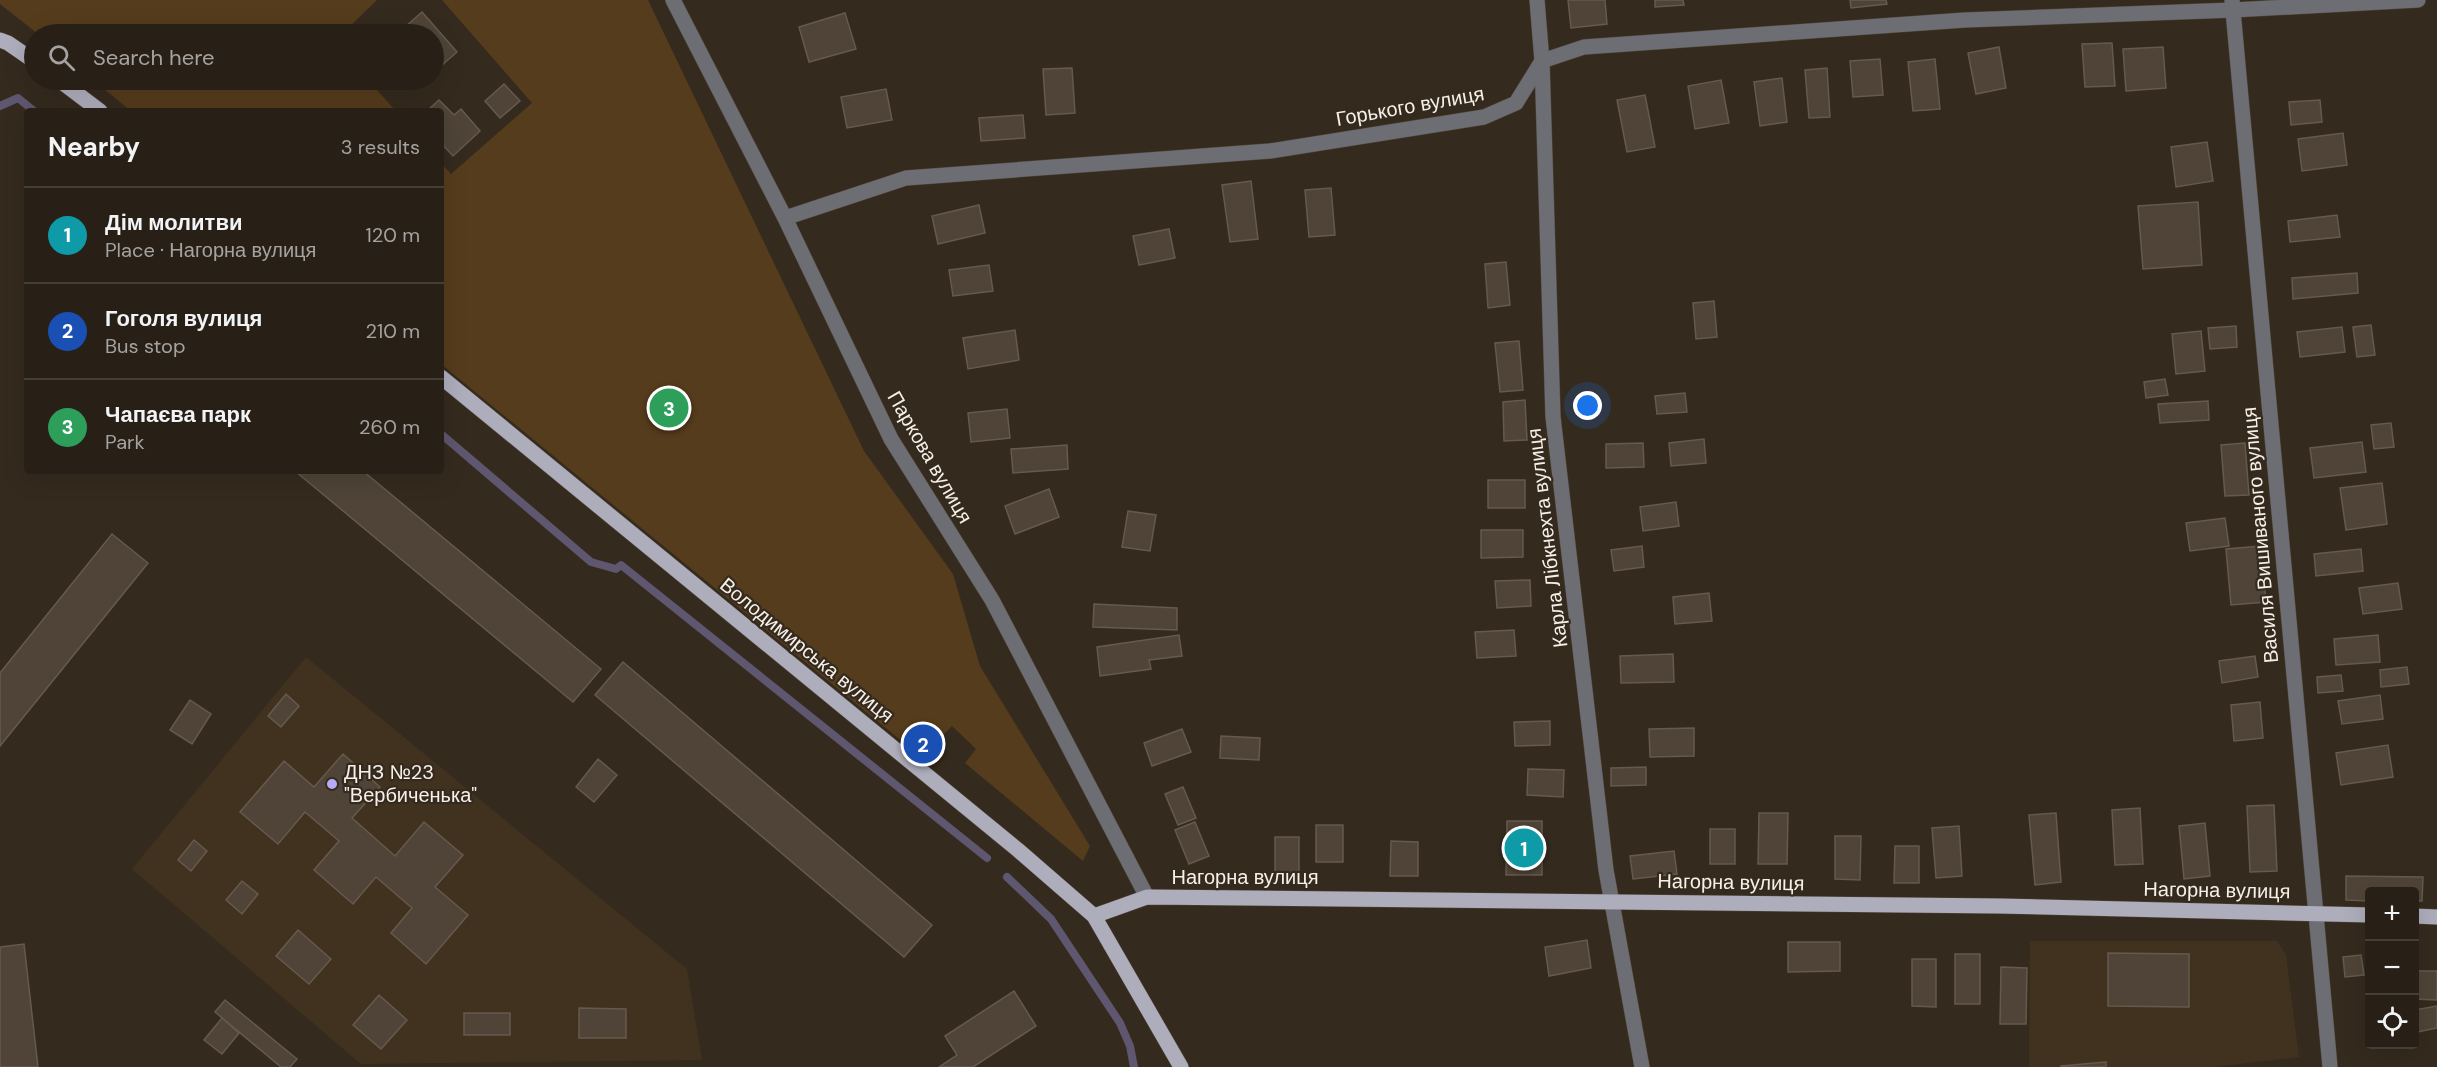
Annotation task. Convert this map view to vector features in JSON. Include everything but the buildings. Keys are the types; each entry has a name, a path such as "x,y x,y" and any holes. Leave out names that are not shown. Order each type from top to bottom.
{"main road":[{"path":"0,40 24,55"},
{"path":"72,90 96,108"},
{"name":"Володимирська вулиця","path":"444,378 1018,850 1094,916 1181,1067"},
{"name":"Нагорна вулиця","path":"1094,916 1147,897 1999,906 2365,915"},
{"path":"2419,916 2437,917"}],"street":[{"name":"Паркова вулиця","path":"674,0 784,218 891,439 992,600 1147,897"},
{"name":"Карла Лібкнехта вулиця","path":"1537,0 1542,61 1553,417 1606,870 1642,1067"},
{"path":"1542,61 1584,47 1965,20 2233,5 2418,0"},
{"name":"Василя Вишиваного вулиця","path":"2233,5 2330,1067"},
{"name":"Горького вулиця","path":"784,218 906,178 1270,151 1484,117 1516,103 1542,61"}],"shaded area":[{"path":"0,0 377,0 352,24 25,24 0,4"},
{"path":"442,0 648,0 864,451 953,574 980,666 1090,846 1083,861 965,763 976,749 952,726 940,738 926,727 909,747 444,366 444,166 451,174 532,103"},
{"path":"105,90 377,90 393,108 127,108"},
{"name":"ДНЗ №23 \"Вербиченька\"","path":"306,657 687,969 702,1060 361,1064 132,869"},
{"path":"2030,941 2277,941 2286,955 2299,1057 2214,1067 2029,1067"}],"waterway":[{"path":"0,106 18,98 30,108"},
{"path":"444,437 591,562 616,569 621,565 987,858"},
{"path":"1007,877 1051,919 1120,1023 1130,1046 1134,1067"}],"place":[{"name":"Чапаєва парк","path":"669,408"},
{"name":"Гоголя вулиця","path":"923,744"},
{"name":"ДНЗ №23 \"Вербиченька\"","path":"332,784"},
{"name":"Дім молитви","path":"1524,848"}]}
